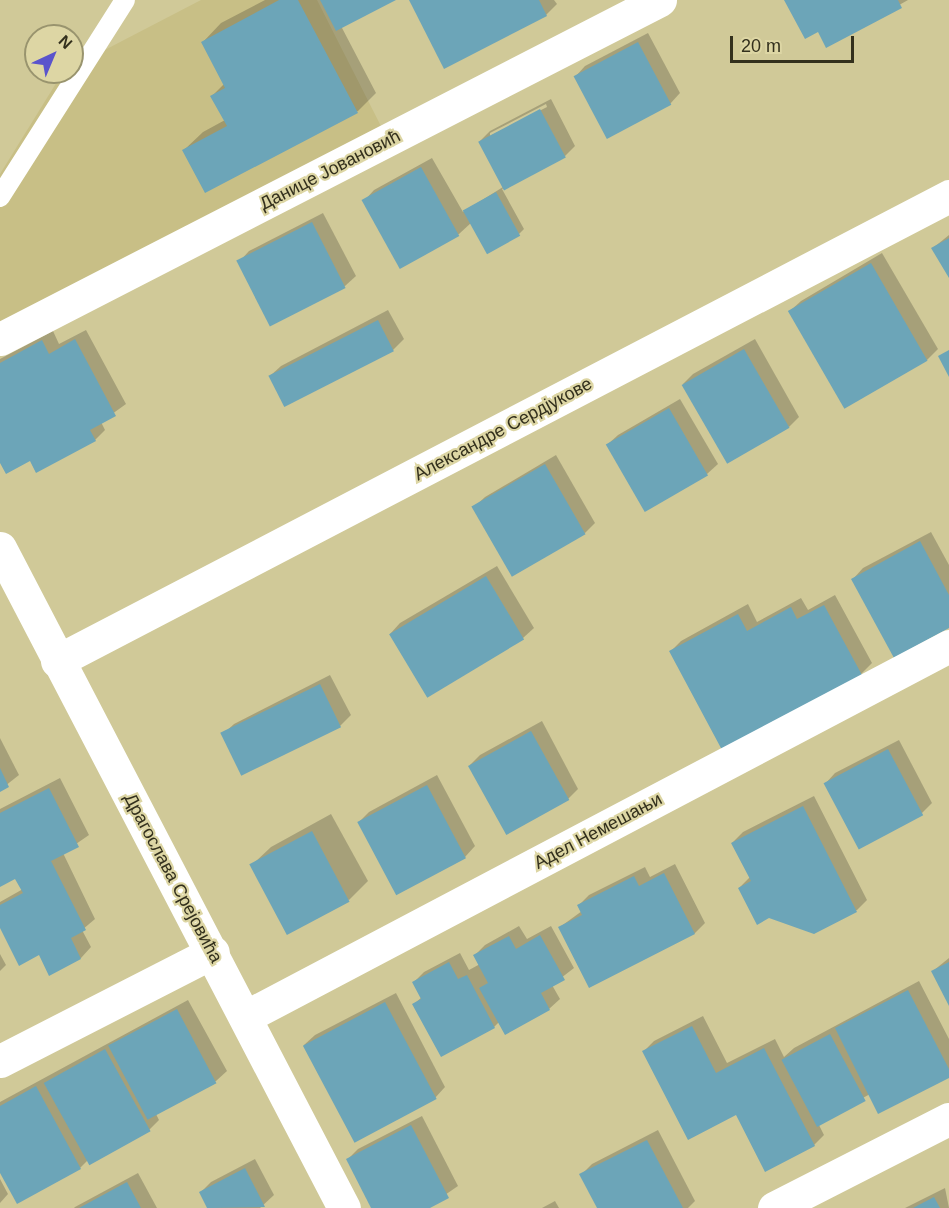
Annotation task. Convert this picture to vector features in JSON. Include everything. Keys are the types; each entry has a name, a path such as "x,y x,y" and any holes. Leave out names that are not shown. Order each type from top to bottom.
{"street":[{"name":"Данице Јовановић","path":"0,339 660,0"},
{"name":"Александре Сердјукове","path":"57,661 949,196"},
{"name":"Драгослава Срејовића","path":"0,548 57,661 247,1016 344,1208"},
{"name":"Адел Немешањи","path":"247,1016 949,646"},
{"path":"0,1061 213,952"},
{"path":"774,1208 949,1119"}],"lane":[{"path":"0,197 125,0"}],"shaded area":[{"path":"201,0 317,0 388,140 0,339 0,174 56,84 84,84 84,61"}],"building":[{"path":"279,0 298,0 358,113 205,193 182,150 227,126 210,96 225,88 201,42"},
{"path":"320,0 396,0 336,31"},
{"path":"409,0 539,0 547,16 444,69"},
{"path":"784,0 898,0 902,8 826,48 818,32 805,39"},
{"path":"638,42 671,105 607,139 574,76"},
{"path":"540,109 566,158 504,190 478,142"},
{"path":"421,167 459,236 400,269 362,200"},
{"path":"496,192 520,236 487,254 463,210"},
{"path":"312,222 346,288 270,327 236,261"},
{"path":"949,238 949,278 931,248"},
{"path":"871,263 928,361 844,409 788,311"},
{"path":"378,320 394,351 284,407 268,376"},
{"path":"75,339 116,416 90,430 96,441 36,473 30,461 6,474 0,463 0,363 42,340 49,354"},
{"path":"744,349 790,428 727,464 682,385"},
{"path":"949,350 949,377 938,356"},
{"path":"669,408 708,476 645,512 606,444"},
{"path":"545,464 586,534 512,577 471,506"},
{"path":"920,541 949,595 949,628 894,658 851,579"},
{"path":"486,576 524,639 427,698 389,634"},
{"path":"824,605 862,675 722,750 669,651 738,614 747,631 791,607 797,619"},
{"path":"320,684 341,727 241,776 220,733"},
{"path":"531,731 569,800 506,835 468,766"},
{"path":"888,749 923,815 859,849 824,783"},
{"path":"0,768 9,787 0,792"},
{"path":"427,785 466,858 396,895 357,822"},
{"path":"49,788 79,847 51,861 86,930 71,938 81,959 49,976 39,955 19,966 0,928 0,905 23,893 15,879 0,887 0,813"},
{"path":"803,806 857,912 814,934 769,918 757,925 738,888 751,881 731,843"},
{"path":"312,831 350,902 287,935 249,864"},
{"path":"664,873 695,934 589,988 558,927 582,915 577,905 634,876 639,886"},
{"path":"540,935 565,980 541,993 550,1010 505,1035 479,988 488,983 473,955 509,936 516,949"},
{"path":"449,962 458,979 467,975 495,1028 441,1057 412,1004 421,999 412,982"},
{"path":"949,962 949,1006 931,971"},
{"path":"908,990 949,1069 949,1078 878,1114 835,1028"},
{"path":"385,1002 437,1099 355,1143 303,1046"},
{"path":"177,1009 216,1083 148,1120 108,1046"},
{"path":"692,1026 716,1073 764,1048 815,1146 765,1172 736,1115 688,1140 642,1051"},
{"path":"830,1034 866,1101 817,1127 781,1060"},
{"path":"105,1049 151,1131 89,1165 44,1083"},
{"path":"36,1086 81,1169 17,1204 0,1173 0,1106"},
{"path":"411,1125 449,1198 430,1208 371,1208 346,1159"},
{"path":"647,1140 683,1208 597,1208 579,1174"},
{"path":"245,1168 265,1207 207,1208 199,1192"},
{"path":"127,1182 141,1208 79,1208"},
{"path":"934,1197 940,1208 913,1208"}]}
